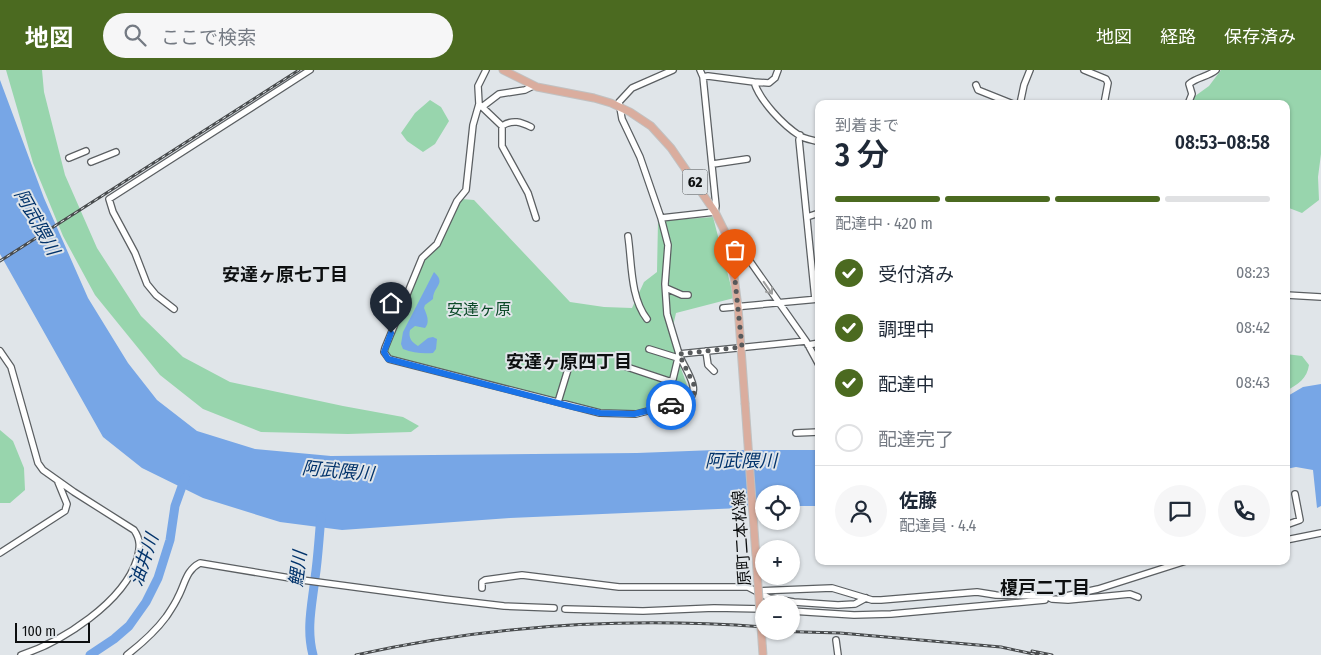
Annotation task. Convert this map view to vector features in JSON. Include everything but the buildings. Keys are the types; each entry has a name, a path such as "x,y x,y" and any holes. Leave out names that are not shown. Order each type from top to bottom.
{"main road":[{"name":"原町二本松線","path":"503,70 533,86 594,98 619,107 643,119 664,139 715,212 726,234 731,250 742,347 763,655"}],"street":[{"path":"174,309 156,295 147,284 135,253 113,212 109,199 310,70"},
{"path":"486,70 478,86 481,106 473,125 466,190 457,201 437,244 422,258 384,352 388,359 600,413 634,414 686,401 693,396 695,389 679,356 667,314 668,245 661,218 640,157 622,119 619,107 619,102 632,88 673,70"},
{"path":"661,218 715,212 713,164 703,77 700,70"},
{"path":"703,77 764,84 775,78 778,70"},
{"path":"1021,100 1030,70"},
{"path":"1084,70 1106,79 1108,83 1105,100"},
{"path":"1190,100 1192,94 1189,84 1216,70"},
{"path":"754,82 760,94 778,118 800,135 815,141"},
{"path":"976,85 978,90 1003,100"},
{"path":"481,106 499,94 525,90 533,86"},
{"path":"481,106 502,126 502,146 528,193 536,218"},
{"path":"502,126 515,121 531,127"},
{"path":"800,135 815,285"},
{"path":"69,158 86,151"},
{"path":"91,162 116,152"},
{"path":"713,164 747,159"},
{"path":"808,216 815,214"},
{"path":"808,216 815,218"},
{"path":"628,236 638,302 640,309 647,319"},
{"path":"731,250 747,257 807,343 815,358"},
{"path":"811,257 815,256"},
{"path":"666,288 682,295 688,295"},
{"path":"1290,295 1321,297"},
{"path":"723,308 815,299"},
{"path":"649,349 679,356 742,347 815,344"},
{"path":"0,351 11,367 38,464 42,470 94,506 134,530 140,540 139,552 134,568 124,585 87,620 45,646 23,655"},
{"path":"706,351 708,364 714,371"},
{"path":"624,366 669,381 673,378 679,356"},
{"path":"558,402 569,366"},
{"path":"796,433 815,432"},
{"path":"0,553 65,511 67,504 58,480"},
{"path":"1290,524 1300,520 1295,494"},
{"path":"1290,539 1321,533"},
{"path":"127,655 151,634 166,617 178,598 191,568 200,562 302,580 444,599 504,606 554,608"},
{"path":"1066,596 1098,589 1173,565"},
{"path":"482,588 482,582 485,580 522,575 619,586 748,587 769,598 814,604 849,605 866,598"},
{"path":"758,591 837,589 866,598 881,600 977,592 996,595 1046,596 1052,599 1068,600 1130,594 1138,597"},
{"path":"800,611 891,614 1045,600"},
{"path":"565,609 643,611 714,608 755,609"},
{"path":"836,640 838,655"}],"green space":[{"path":"6,70 42,70 44,92 65,175 97,248 141,316 183,357 230,382 403,417 419,426 411,432 348,434 261,432 203,409 160,375 95,295 63,236 33,163"},
{"path":"1221,70 1321,70 1319,200 1302,213 1290,208 1290,100 1190,100 1209,86"},
{"path":"430,100 441,107 449,121 435,144 423,152 407,141 401,133 415,113"},
{"name":"安達ヶ原","path":"462,199 474,200 570,302 604,307 632,308 644,282 657,272 658,221 713,217 734,298 676,313 671,335 690,393 681,398 632,412 605,410 572,404 391,358 386,350 423,260 440,242"},
{"path":"1290,354 1302,356 1309,365 1304,378 1290,388"},
{"path":"0,430 13,441 24,468 25,490 10,503 0,503"}],"water":[{"name":"阿武隈川","path":"0,80 44,198 88,298 128,363 157,400 197,431 255,449 331,456 815,450 815,506 800,506 800,485 755,485 755,507 510,518 342,530 280,522 203,498 142,468 103,437 0,254"},
{"path":"434,272 438,276 439,282 433,299 424,308 428,318 427,326 425,328 415,326 410,330 410,338 418,346 428,338 433,337 437,339 436,349 433,353 426,353 403,349 401,344 403,332"},
{"path":"1321,384 1321,506 1317,508 1313,470 1296,467 1290,468 1290,395 1303,387"}],"waterway":[{"name":"油井川","path":"90,655 129,626 146,602 158,578 170,540 175,506 185,478"},
{"name":"鯉川","path":"313,655 310,617 321,517"}],"railway":[{"path":"0,261 299,70"},
{"path":"356,655 457,637 559,626 662,623 755,626"},
{"path":"800,632 840,633 1001,647 1038,655"},
{"path":"1032,651 1052,655"}],"way so far":[{"path":"671,405 689,400 693,396 695,389 679,354 742,347 735,280"}],"district":[{"name":"安達ヶ原七丁目","path":"285,275"},
{"name":"安達ヶ原四丁目","path":"569,362"},
{"name":"榎戸二丁目","path":"1045,588"}],"route":[{"path":"391,333 384,352 388,359 573,407 600,413 634,414 671,405"}]}
